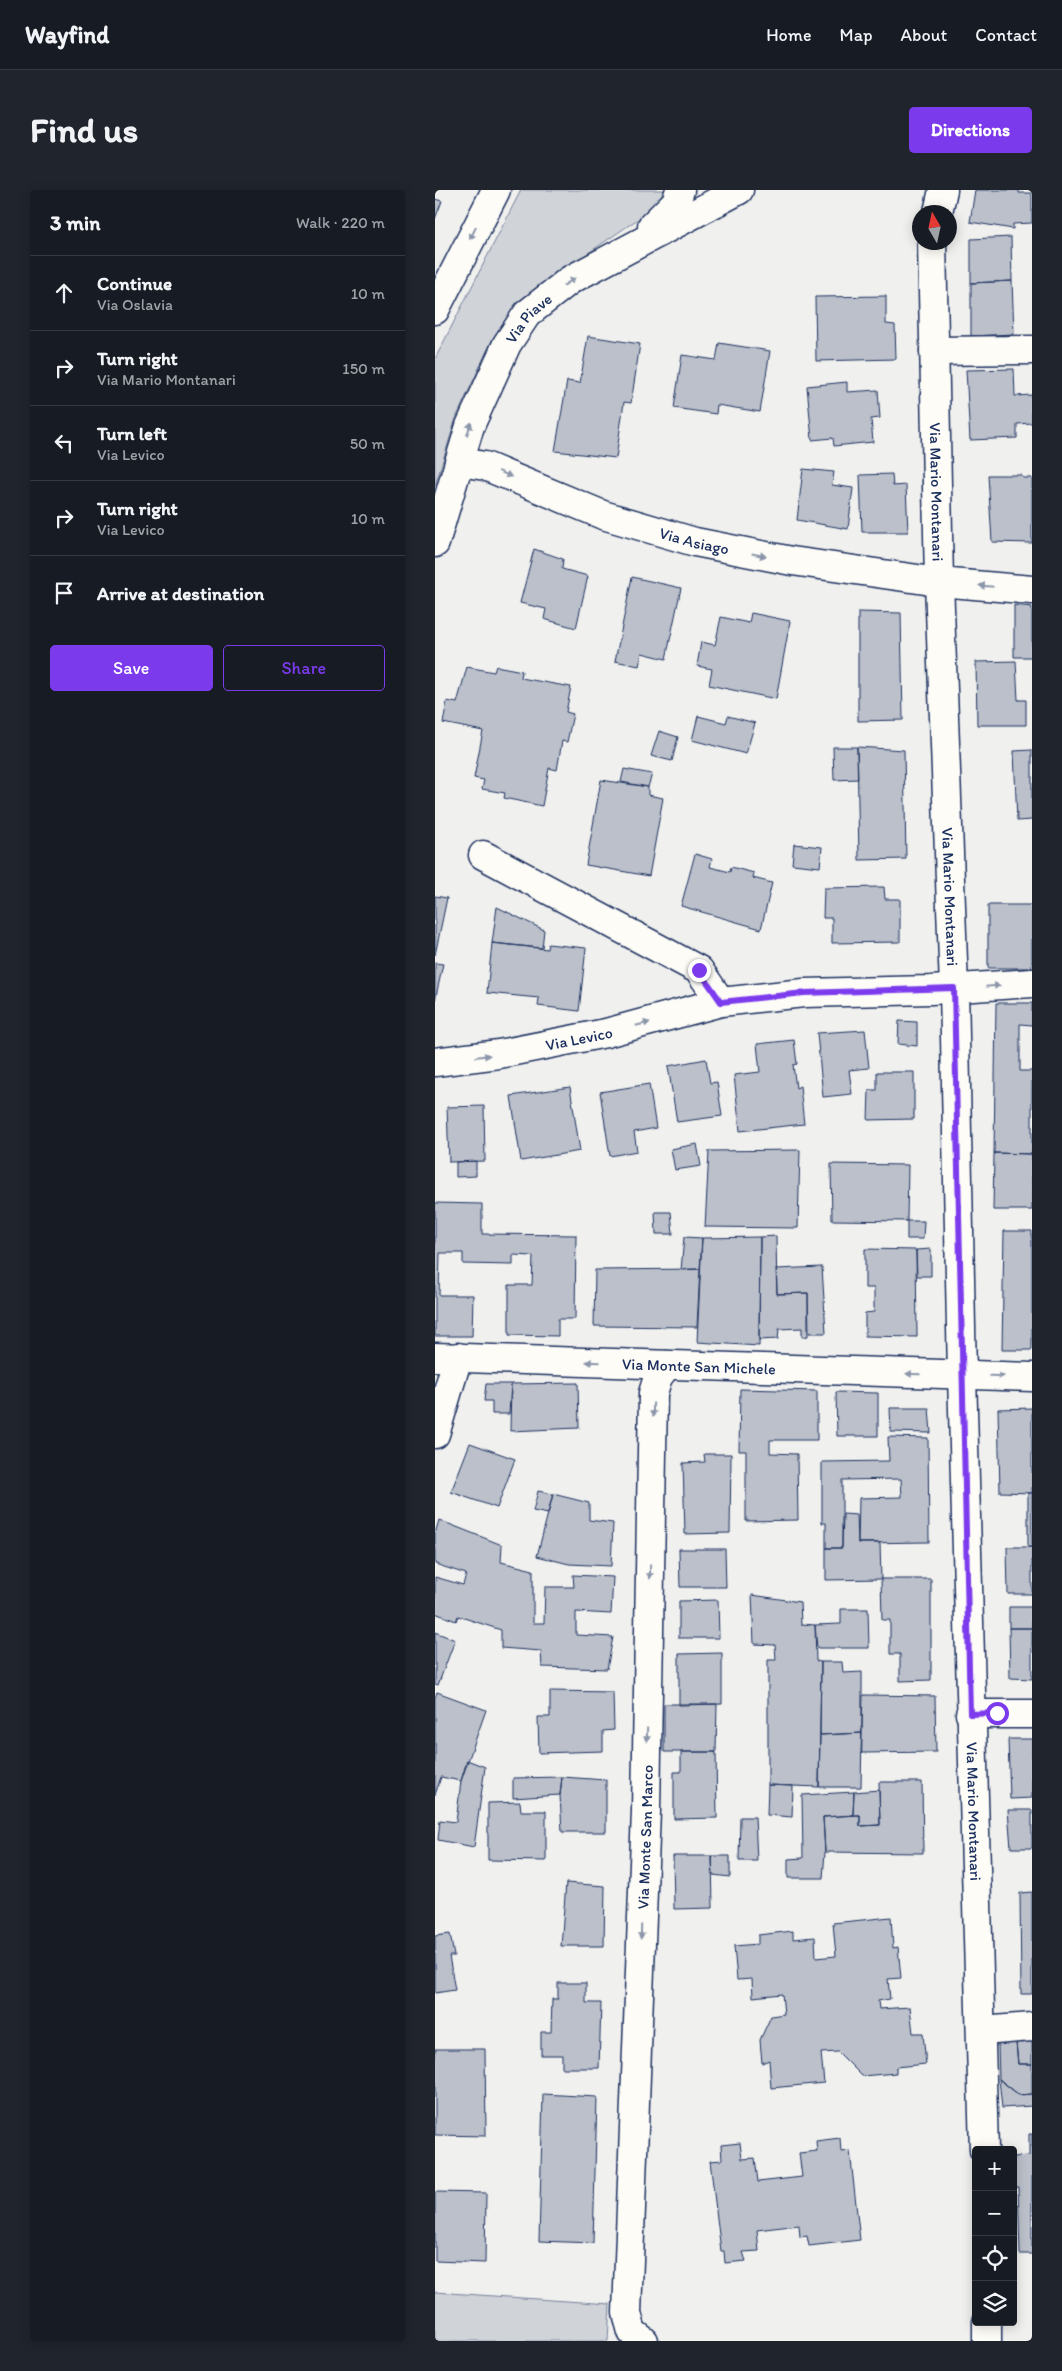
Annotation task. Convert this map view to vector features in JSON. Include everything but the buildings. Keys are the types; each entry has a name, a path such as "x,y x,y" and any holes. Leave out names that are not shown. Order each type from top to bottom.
{"street":[{"path":"435,310 496,190"},
{"path":"633,245 676,202 680,190"},
{"name":"Via Piave","path":"435,543 459,462 486,386 507,344 527,314 570,280 739,190"},
{"path":"926,190 928,205"},
{"path":"939,205 943,190"},
{"name":"Via Mario Montanari","path":"932,250 939,582 954,988 970,1714 982,2031 984,2146"},
{"path":"934,351 1032,350"},
{"name":"Via Asiago","path":"459,462 485,466 603,515 695,542 792,561 939,582 1032,590"},
{"path":"483,855 699,970 721,1002"},
{"name":"Via Levico","path":"435,1062 499,1054 606,1033 721,1002 804,993 954,988 1032,983"},
{"path":"435,1434 447,1357"},
{"name":"Via Monte San Michele","path":"447,1357 1032,1377"},
{"name":"Via Monte San Marco","path":"644,2341 632,2332 627,2313 646,1811 653,1393 658,1377 667,1365"},
{"path":"970,1714 1032,1714"},
{"path":"982,2031 1032,2027"},
{"path":"987,2326 987,2341"}],"shaded area":[{"path":"521,190 664,190 658,201 641,217 553,277 509,316 493,338 456,418 435,486 435,359"},
{"path":"435,2292 610,2304 608,2341 435,2341"}],"route":[{"path":"699,970 721,1002 804,993 954,988 970,1714 997,1713"}]}
